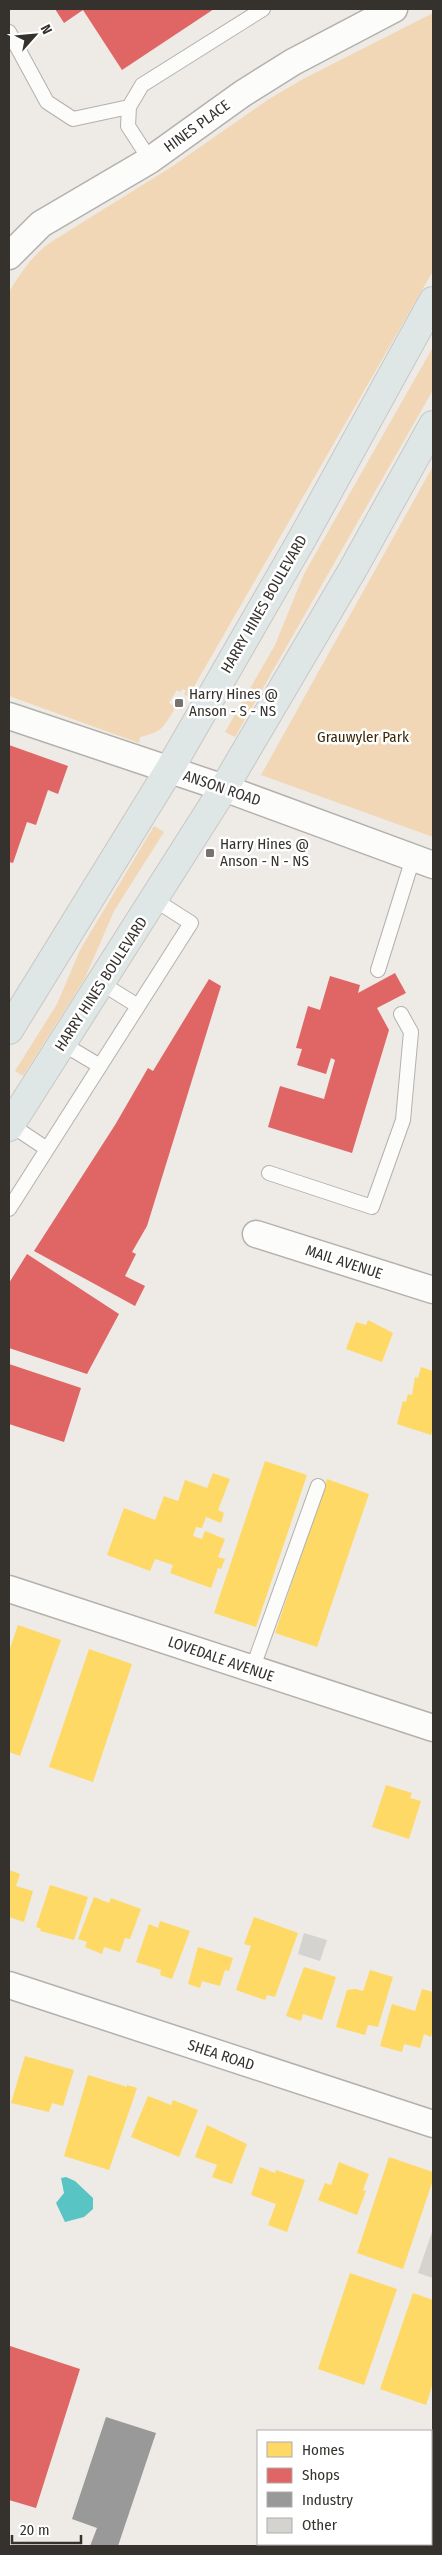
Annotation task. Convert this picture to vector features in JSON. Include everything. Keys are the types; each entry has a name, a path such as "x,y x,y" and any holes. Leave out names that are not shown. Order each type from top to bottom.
{"main road":[{"name":"HARRY HINES BOULEVARD","path":"10,1025 169,770 433,301"},
{"name":"HARRY HINES BOULEVARD","path":"9,1125 63,1044 224,788 353,569 433,424"}],"street":[{"name":"HINES PLACE","path":"9,256 41,224 150,160 249,89 293,62 394,9"},
{"path":"9,235 41,224"},
{"name":"ANSON ROAD","path":"9,716 224,788 423,861"},
{"name":"MAIL AVENUE","path":"256,1234 433,1290"},
{"name":"LOVEDALE AVENUE","path":"9,1590 433,1728"},
{"name":"SHEA ROAD","path":"9,1985 433,2124"}],"lane":[{"path":"150,160 128,126 129,107 142,85 263,9"},
{"path":"9,32 47,102 73,120 129,107"},
{"path":"378,970 423,861"},
{"path":"9,1209 191,923 154,900"},
{"path":"101,983 138,1006"},
{"path":"269,1173 372,1207 403,1120 411,1032 401,1014"},
{"path":"63,1044 100,1066"},
{"path":"9,1125 47,1149"},
{"path":"252,1670 318,1486"}],"green space":[{"path":"433,13 433,271 188,697 184,694 186,691 183,689 180,692 177,690 169,703 176,707 165,724 158,731 140,737 139,743 9,696 9,292 13,285 44,247 173,166 269,99 303,79"},
{"path":"433,347 433,390 235,737 225,732 275,645 304,574"},
{"name":"Grauwyler Park","path":"433,466 433,837 261,775"},
{"path":"154,826 164,832 114,911 85,978 23,1076 15,1071 57,1004 80,950"}],"water":[{"path":"66,2177 75,2181 93,2198 93,2209 84,2217 65,2222 56,2203 64,2193 61,2178"}],"building: Homes":[{"path":"368,1320 393,1333 382,1362 346,1349 356,1322 366,1325"},
{"path":"421,1367 433,1371 433,1428 431,1435 397,1424 403,1401 406,1402 408,1394 412,1395 415,1377 418,1378"},
{"path":"265,1461 307,1475 256,1627 214,1613"},
{"path":"213,1473 230,1479 218,1510 224,1513 221,1523 206,1517 202,1528 196,1527 193,1536 202,1539 205,1531 225,1539 218,1557 225,1559 221,1569 218,1568 211,1588 170,1573 173,1565 155,1559 150,1571 107,1555 124,1508 155,1520 164,1496 178,1501 185,1480 207,1488"},
{"path":"327,1479 369,1494 317,1647 275,1633"},
{"path":"18,1625 61,1640 20,1756 9,1752 9,1651"},
{"path":"89,1649 132,1664 93,1782 49,1767"},
{"path":"386,1785 412,1793 410,1798 421,1801 409,1839 372,1827"},
{"path":"9,1870 20,1874 16,1886 33,1891 24,1922 9,1917"},
{"path":"50,1885 88,1897 74,1940 40,1931 41,1929 36,1927"},
{"path":"94,1897 109,1903 111,1898 141,1909 130,1939 125,1938 120,1952 104,1947 102,1954 85,1947 87,1942 78,1939"},
{"path":"254,1917 298,1933 275,1997 267,1995 265,2000 236,1990 251,1946 244,1944"},
{"path":"160,1921 190,1931 172,1979 160,1975 161,1970 136,1962 149,1924 158,1928"},
{"path":"198,1947 233,1958 229,1971 225,1970 220,1986 202,1981 200,1988 188,1984"},
{"path":"304,1967 336,1977 322,2020 303,2014 301,2021 286,2016"},
{"path":"370,1970 393,1977 378,2027 368,2025 365,2035 336,2027 347,1990 363,1991"},
{"path":"422,1989 433,1992 433,2029 431,2037 424,2034 420,2048 404,2044 402,2052 380,2046 392,2004 415,2011"},
{"path":"25,2056 74,2070 63,2106 52,2103 49,2112 11,2103"},
{"path":"88,2075 127,2087 127,2085 137,2088 109,2170 64,2156"},
{"path":"148,2096 171,2105 173,2100 198,2110 179,2157 131,2137"},
{"path":"207,2125 247,2144 232,2184 212,2177 217,2165 195,2157"},
{"path":"389,2157 433,2172 433,2180 403,2269 357,2253"},
{"path":"339,2162 369,2174 363,2190 366,2191 357,2215 318,2200 325,2183 331,2185"},
{"path":"260,2167 275,2173 276,2170 305,2180 287,2232 268,2225 276,2204 251,2195"},
{"path":"350,2273 397,2289 364,2385 318,2369"},
{"path":"413,2293 433,2300 433,2383 426,2405 380,2389"}],"building: Shops":[{"path":"55,9 214,9 122,70 83,10 64,23"},
{"path":"9,745 68,766 58,794 48,790 36,825 27,822 13,863 9,862"},
{"path":"395,973 406,993 377,1008 389,1030 352,1153 268,1127 280,1086 324,1099 335,1060 331,1058 326,1074 297,1065 302,1049 296,1048 308,1006 320,1010 330,976 360,985 358,993"},
{"path":"209,979 221,986 147,1226 132,1252 136,1254 125,1276 145,1286 135,1306 34,1251 115,1125 148,1068 153,1071"},
{"path":"27,1254 119,1314 87,1374 9,1348 9,1283"},
{"path":"9,1364 81,1388 64,1442 9,1424"},
{"path":"10,2346 80,2369 36,2508 9,2500"}],"building: Industry":[{"path":"106,2417 156,2433 118,2546 90,2546 97,2528 72,2519"}],"building: Other":[{"path":"304,1933 327,1940 320,1961 298,1954"},
{"path":"433,2229 433,2278 418,2273"},
{"path":"433,2487 433,2546 391,2546 432,2545"}],"place":[{"name":"Harry Hines @ Anson - S - NS","path":"179,703"},
{"name":"Harry Hines @ Anson - N - NS","path":"210,853"}]}
